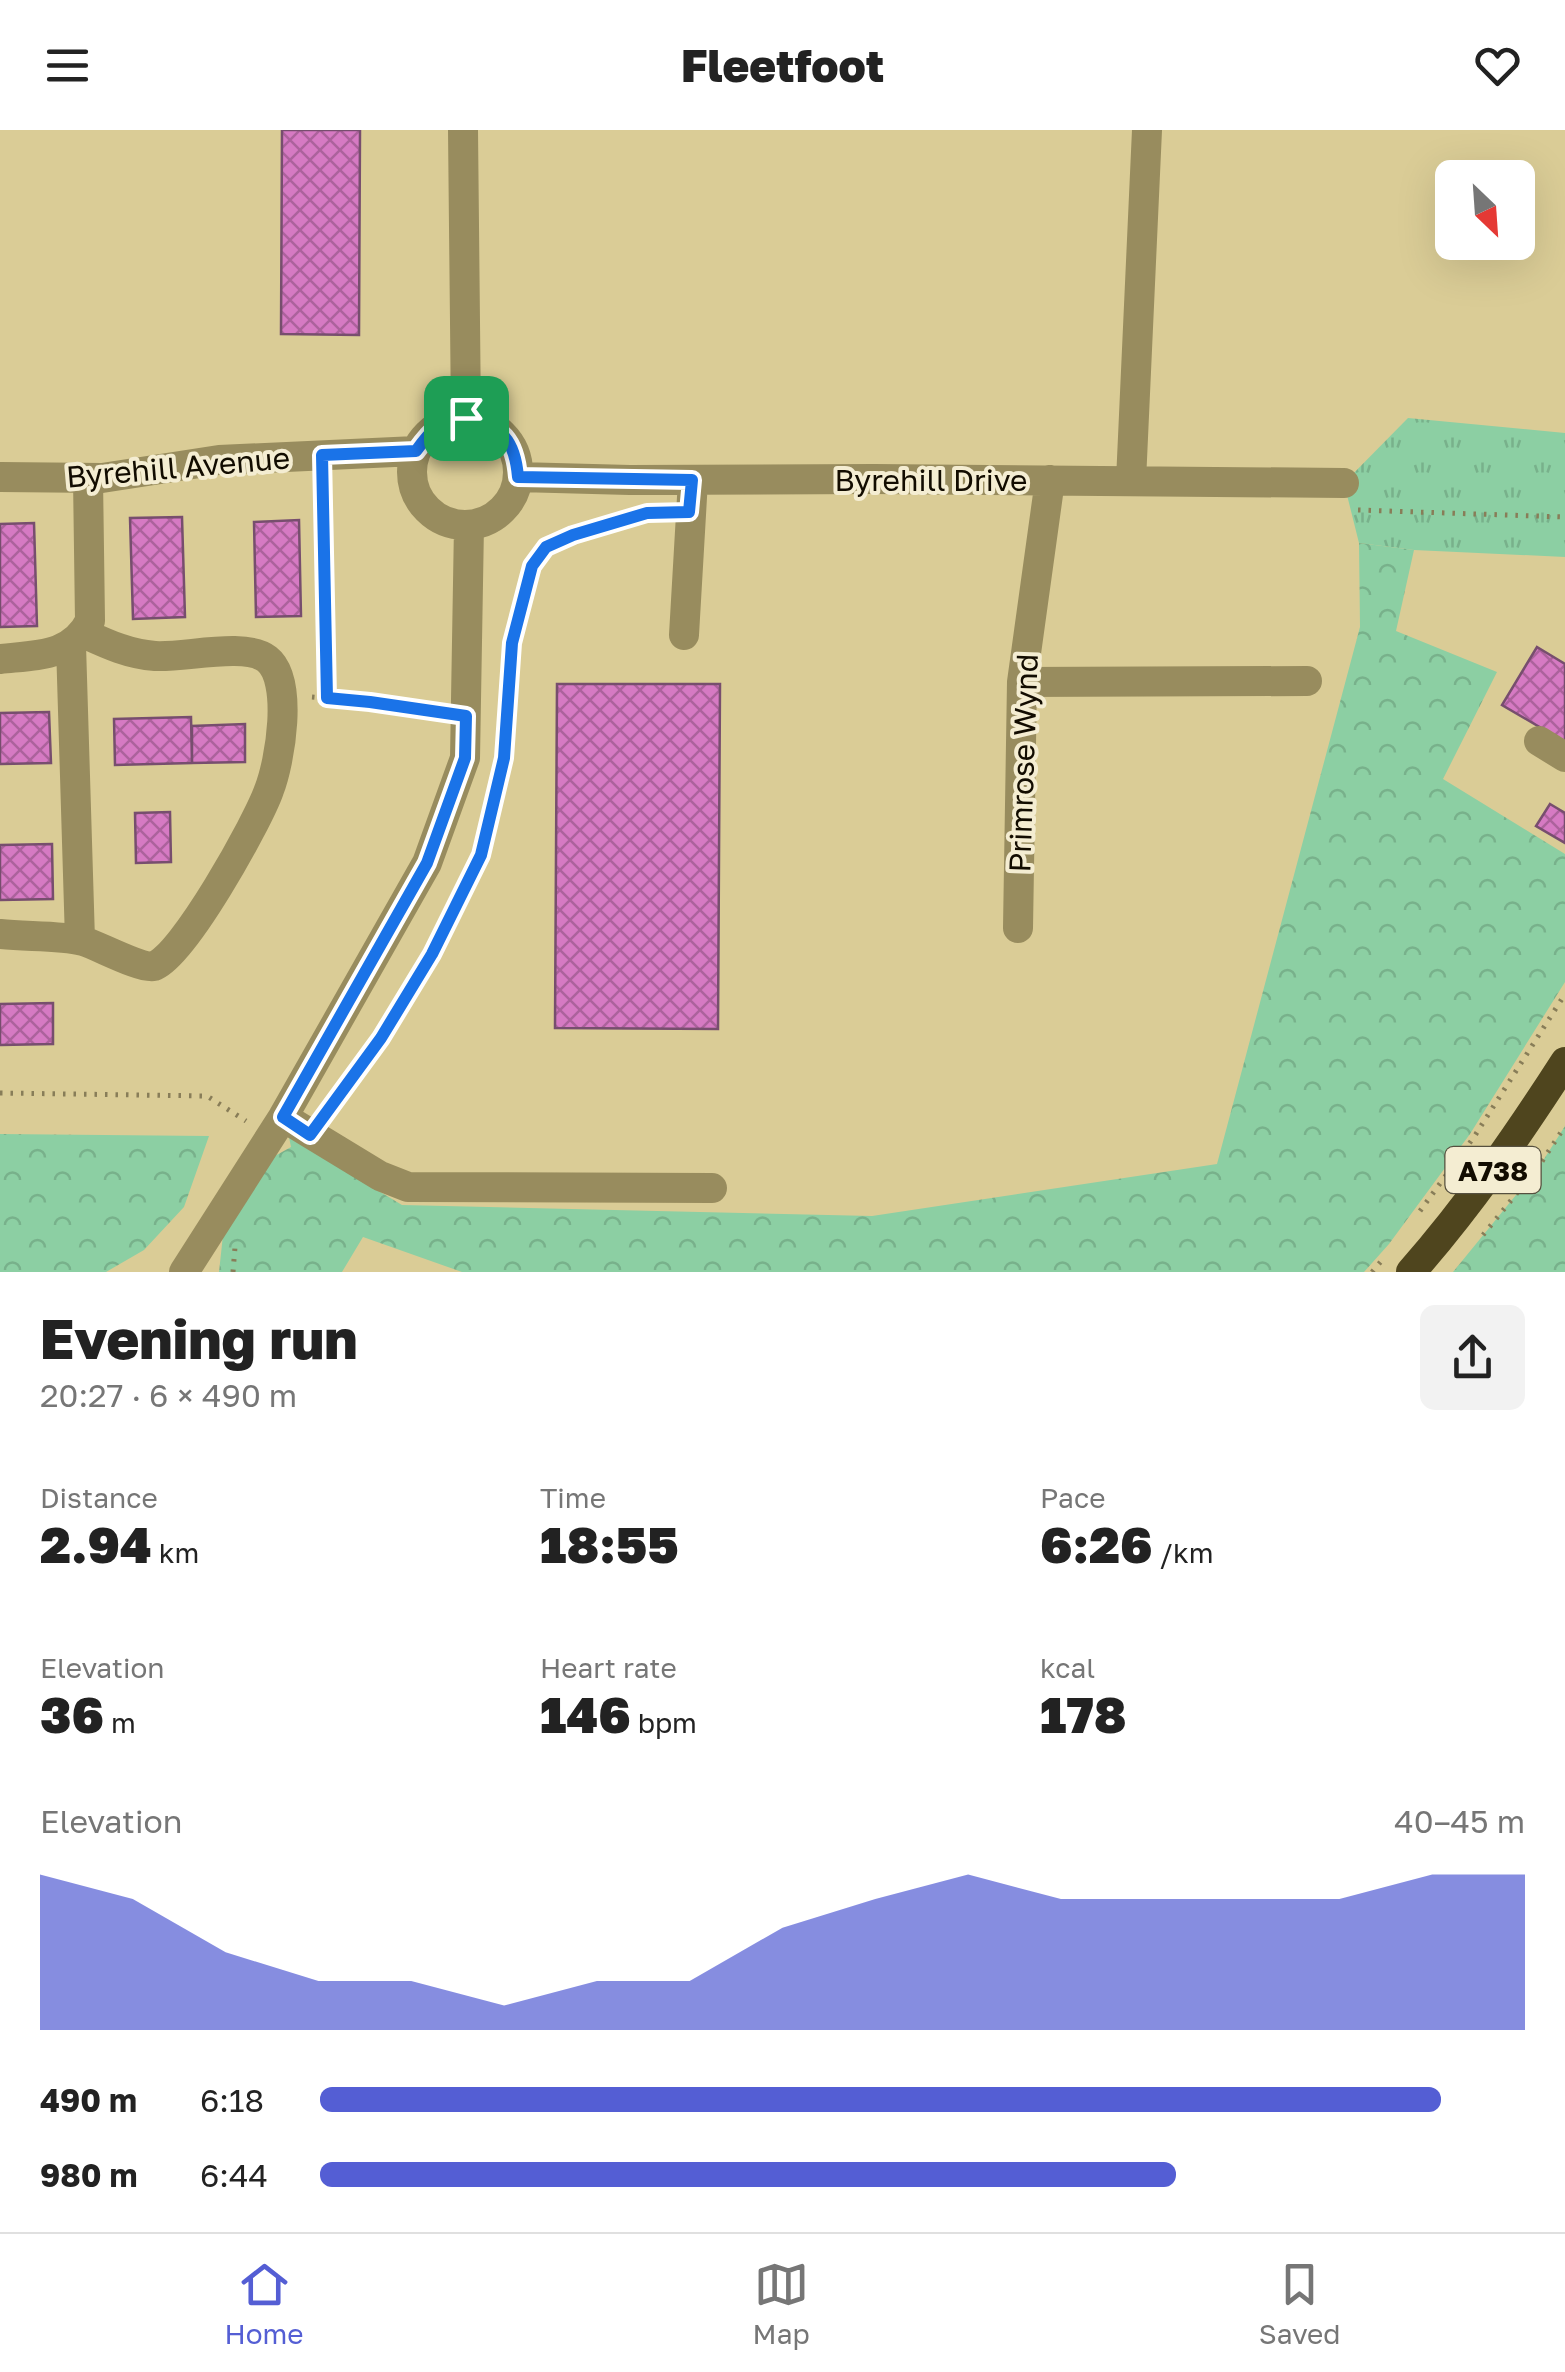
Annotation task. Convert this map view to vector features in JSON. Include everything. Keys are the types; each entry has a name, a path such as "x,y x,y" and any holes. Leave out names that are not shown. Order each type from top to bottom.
{"highway":[{"name":"A738","path":"1403,1259 1440,1240 1513,1144 1565,1062"}],"street":[{"path":"463,130 466,418"},
{"path":"1132,481 1148,130"},
{"path":"466,418 487,423 503,434 517,458 518,477 512,498 484,522 450,524 422,504 413,486 411,468 416,451 432,430 448,421 466,418"},
{"name":"Byrehill Avenue","path":"0,477 102,478 219,460 416,451"},
{"name":"Byrehill Drive","path":"518,477 1132,481 1345,496"},
{"path":"0,658 54,653 77,639 90,621 88,478"},
{"path":"684,635 692,480"},
{"name":"Primrose Wynd","path":"1018,928 1022,682 1050,480"},
{"path":"184,1272 276,1127 427,863 465,758 469,525"},
{"path":"0,934 80,940 142,966 156,966 188,932 234,860 270,790 281,737 281,694 276,669 265,658 245,650 158,656 124,652 77,639"},
{"path":"77,639 80,940"},
{"path":"1022,682 1307,681"},
{"path":"276,1127 310,1135 380,1176 408,1187 712,1188"}],"path":[{"path":"322,455 327,698"},
{"path":"1345,496 1565,517"},
{"path":"310,1135 392,1021 432,954 481,855 504,758 512,643 532,566 546,547 573,535 647,513 689,512"},
{"path":"281,694 466,716 507,714"},
{"path":"1417,1216 1474,1137 1565,994"},
{"path":"0,1093 207,1096 276,1127"},
{"path":"1478,1242 1539,1166 1565,1126"},
{"path":"233,1272 235,1245"},
{"path":"1372,1272 1403,1259"}],"green space":[{"path":"1408,418 1565,433 1565,557 1414,550 1359,543 1344,483"},
{"path":"1359,543 1414,550 1396,631 1497,672 1443,779 1565,854 1565,982 1470,1134 1364,1272 462,1272 363,1237 342,1272 219,1272 223,1235 273,1157 291,1147 289,1137 402,1205 872,1216 1217,1164 1360,627"},
{"path":"1565,1126 1565,1272 1453,1272 1539,1167"},
{"path":"0,1134 209,1136 184,1207 144,1250 106,1272 0,1272"}],"building":[{"path":"282,130 360,130 359,335 281,334"},
{"path":"182,517 185,617 133,619 130,518"},
{"path":"299,520 301,616 256,617 254,522"},
{"path":"34,523 37,626 0,627 0,524"},
{"path":"1537,647 1565,664 1565,742 1502,705"},
{"path":"557,684 720,684 718,1029 555,1028"},
{"path":"49,712 51,763 0,764 0,713"},
{"path":"191,717 192,763 115,765 114,719"},
{"path":"245,724 245,762 192,763 192,726"},
{"path":"1550,804 1565,813 1565,843 1536,826"},
{"path":"170,812 171,862 136,863 135,813"},
{"path":"52,844 53,899 0,900 0,845"},
{"path":"53,1003 53,1044 0,1045 0,1004"}],"route":[{"path":"466,418 487,423 503,434 517,458 518,477 692,480 689,512 647,513 573,535 546,547 532,566 512,643 504,758 481,855 432,954 381,1038 310,1135 283,1117 427,863 465,758 466,716 327,698 322,455 416,451 432,430 448,421 466,418"}]}
